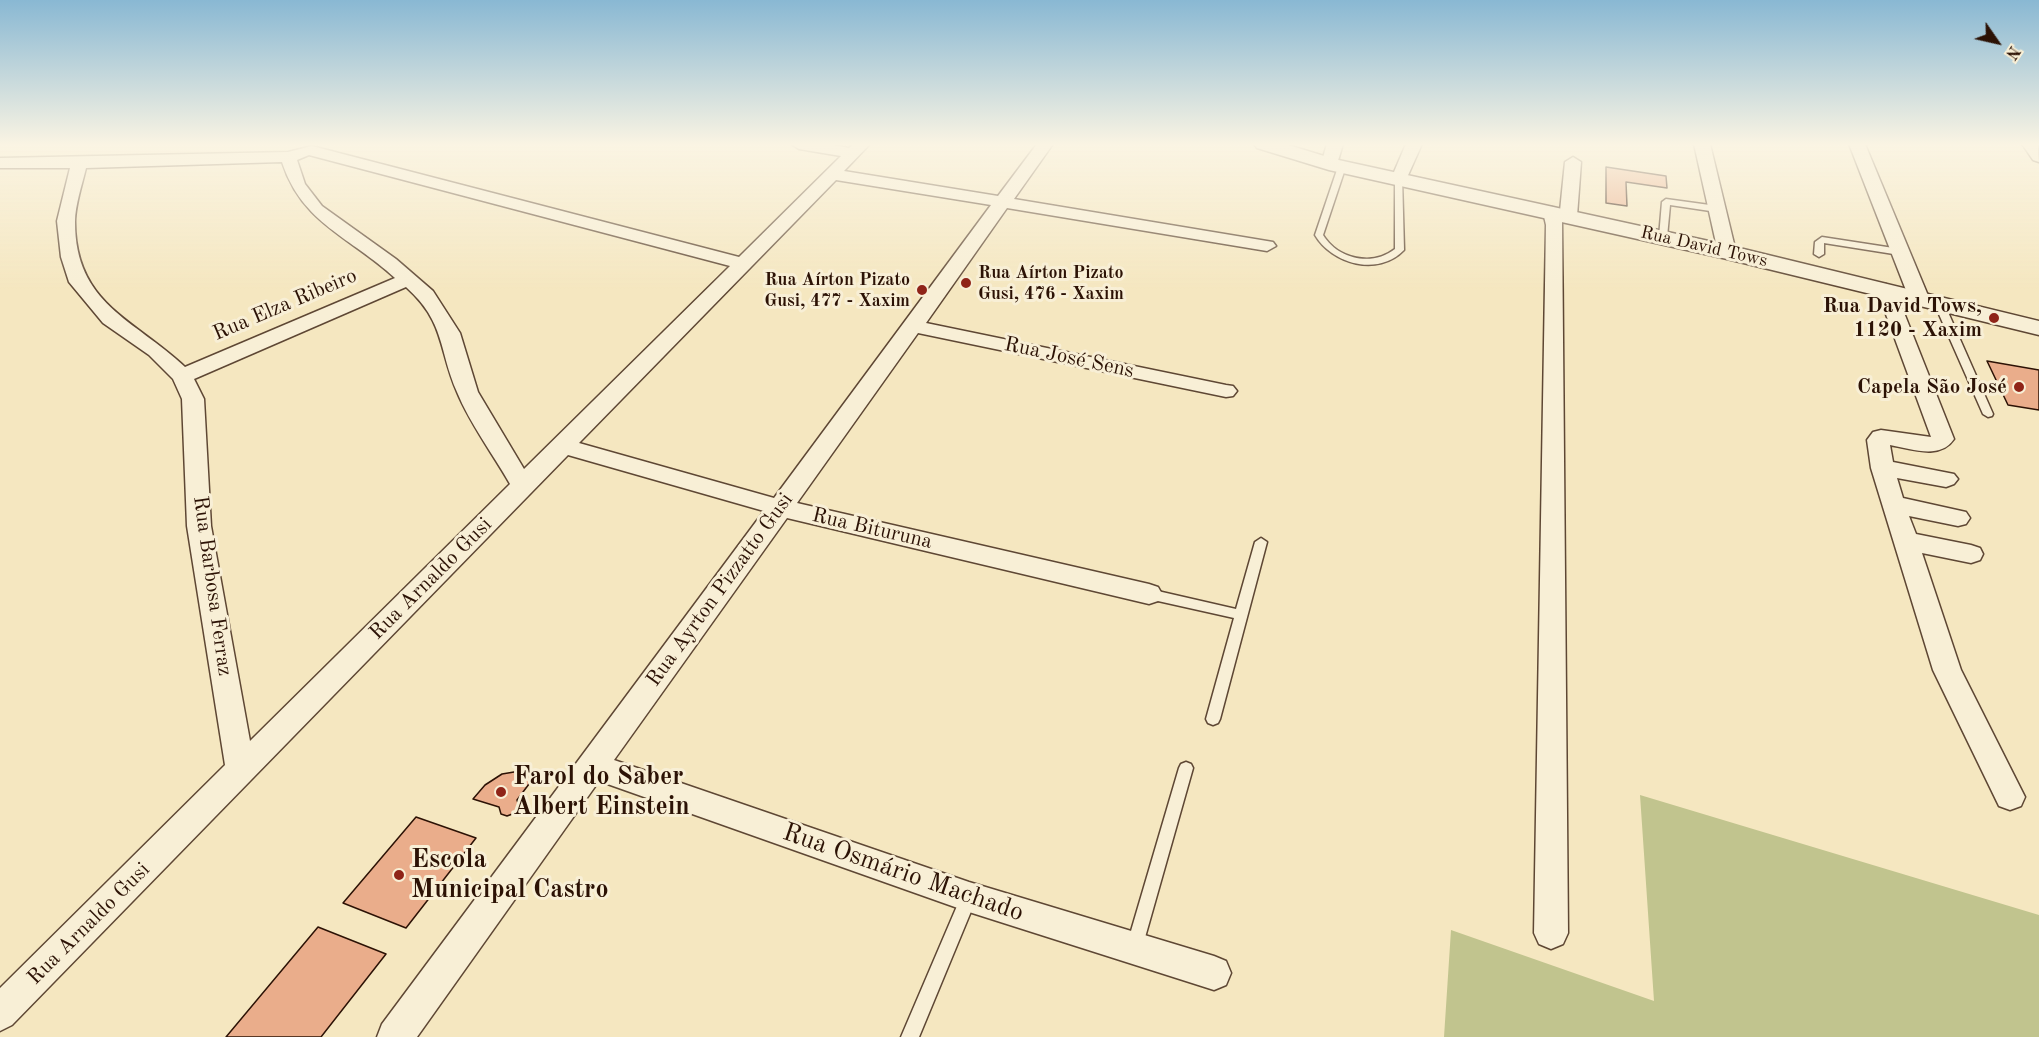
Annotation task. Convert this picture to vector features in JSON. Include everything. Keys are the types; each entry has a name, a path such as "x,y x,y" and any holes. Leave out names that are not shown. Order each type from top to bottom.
{"street":[{"name":"Rua Barbosa Ferraz","path":"72,192 66,221 70,257 78,282 110,319 156,351 182,376 193,399 199,526 241,771"},
{"path":"303,192 316,210 426,295 450,333 467,392 523,486"},
{"path":"467,192 743,264"},
{"name":"Rua Arnaldo Gusi","path":"0,1013 814,192"},
{"path":"944,192 1267,246"},
{"name":"Rua Ayrton Pizzatto Gusi","path":"396,1037 1010,192"},
{"name":"Rua David Tows","path":"1461,192 1727,252 2039,328"},
{"path":"1551,933 1555,225 1565,192"},
{"path":"1713,192 1727,252"},
{"path":"1876,192 1900,252 1929,301"},
{"name":"Rua Elza Ribeiro","path":"182,376 408,279"},
{"path":"1886,290 1943,439 1937,445 1881,437 1878,440 1882,468 1947,670 2010,797"},
{"name":"Rua José Sens","path":"913,326 1226,391"},
{"name":"Rua Bituruna","path":"562,446 780,508 1149,594"},
{"path":"1882,468 1946,479"},
{"path":"1893,504 1958,518"},
{"path":"1905,541 1971,554"},
{"name":"Rua Osmário Machado","path":"593,766 969,897 1214,974"}],"lane":[{"path":"1328,192 1319,235 1323,245 1333,254 1361,261 1386,260 1399,250 1399,192"},
{"path":"1663,237 1666,202 1717,209"},
{"path":"1819,254 1819,242 1822,240 1900,252"},
{"path":"1929,301 1988,414"},
{"path":"1213,719 1261,542"},
{"path":"1149,594 1241,615"},
{"path":"1134,948 1186,768"},
{"path":"910,1037 969,897"}],"green space":[{"path":"1640,795 2039,915 2039,1037 1444,1037 1451,930 1654,1001"}],"building":[{"path":"1606,192 1626,192 1627,206 1606,203"},
{"name":"Capela São José","path":"1987,361 2039,370 2039,410 2008,405"},
{"name":"Farol do Saber Albert Einstein","path":"520,771 535,776 517,800 519,806 515,813 507,816 501,814 499,807 473,799 485,785 502,774"},
{"path":"416,817 476,838 406,928 343,903"},
{"path":"318,927 386,954 321,1037 226,1037"}],"place":[{"name":"Rua Aírton Pizato Gusi, 476 - Xaxim","path":"966,283"},
{"name":"Rua Aírton Pizato Gusi, 477 - Xaxim","path":"922,290"},
{"name":"Rua David Tows, 1120 - Xaxim","path":"1994,318"},
{"name":"Capela São José","path":"2019,387"},
{"name":"Farol do Saber Albert Einstein","path":"501,792"},
{"name":"Escola Municipal Castro","path":"399,875"}]}
